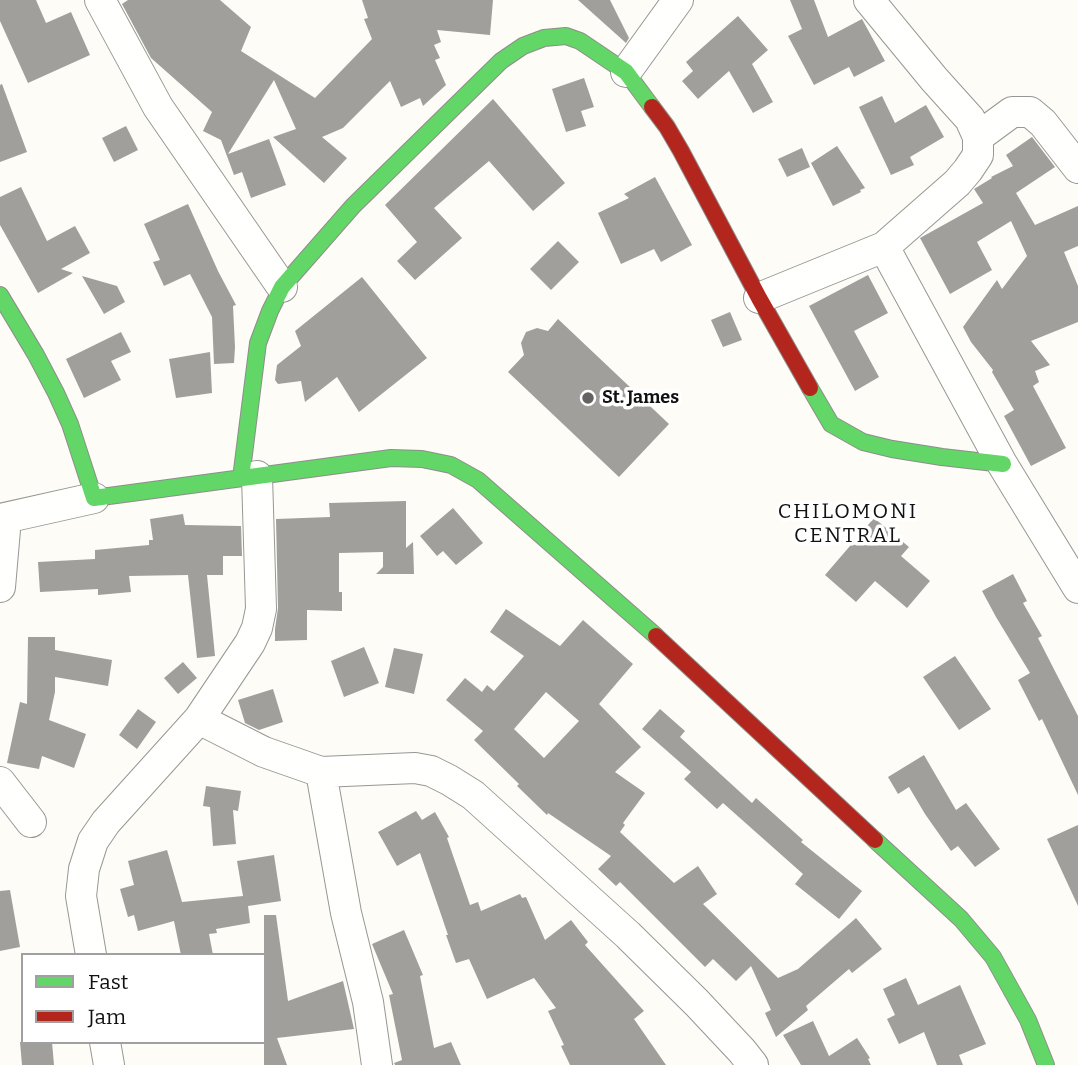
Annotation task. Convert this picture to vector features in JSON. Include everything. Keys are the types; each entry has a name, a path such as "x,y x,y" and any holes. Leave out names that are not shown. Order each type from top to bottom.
{"street":[{"path":"100,0 158,107 282,287"},
{"path":"626,72 678,0"},
{"path":"759,298 884,247 962,176 978,155 978,137 970,119 869,0"},
{"path":"91,953 81,896 84,869 93,841 106,822 199,719 250,643 257,628 261,609 249,477 258,343 270,311 282,287 371,187 501,61 523,46 544,38 566,36 580,41 626,72 667,127 681,151 759,298 831,424 863,442 892,449 1003,464"},
{"path":"978,137 1012,112 1030,112 1043,123 1078,168"},
{"path":"884,247 1003,464 1078,588"},
{"path":"0,295 57,393 94,498"},
{"path":"0,587 3,518 94,498 391,458 422,459 451,465 478,480 644,625 961,919 993,957 1028,1020 1046,1065"},
{"path":"199,719 264,752 321,772 415,768 431,771 449,780 473,795 657,963 753,1065"},
{"path":"321,772 346,914 368,1002 376,1065"},
{"path":"0,782 31,822"},
{"path":"105,1044 109,1065"}],"building":[{"path":"0,0 36,0 46,23 71,12 90,55 28,83 0,21"},
{"path":"128,0 220,0 251,27 241,51 315,98 372,39 364,19 368,18 362,0 493,0 490,35 437,30 441,42 434,45 440,58 435,60 446,85 423,106 420,98 401,107 390,81 343,128 322,137 347,158 324,183 273,137 296,129 274,80 228,154 269,139 286,185 251,198 242,172 234,175 221,140 203,131 212,112 151,58 122,4"},
{"path":"578,0 610,0 629,38 626,43"},
{"path":"790,0 814,0 828,37 862,19 885,61 854,77 849,67 814,85 788,36 802,29"},
{"path":"738,16 768,50 752,64 773,102 753,113 729,71 698,99 682,81 693,71 686,62"},
{"path":"584,78 594,107 581,111 586,126 566,132 552,89"},
{"path":"2,84 27,152 0,162 0,85"},
{"path":"882,96 895,123 926,105 944,137 910,157 914,165 891,175 859,107"},
{"path":"493,99 565,183 533,211 489,161 434,208 462,238 415,280 397,261 417,242 385,205"},
{"path":"126,126 138,150 114,162 102,138"},
{"path":"1032,137 1055,167 1016,193 1035,225 1078,206 1078,246 1064,252 1078,286 1078,322 1031,341 1050,365 1035,371 1039,382 1033,386 1066,448 1031,466 1004,416 1014,410 993,370 963,327 997,280 1002,289 1027,256 1011,221 977,242 992,270 950,294 920,238 983,203 974,189 1013,166 1006,155"},
{"path":"837,146 865,188 833,206 811,163"},
{"path":"802,148 810,167 787,177 778,159"},
{"path":"655,177 692,245 661,262 654,249 621,264 598,213 629,198 624,194"},
{"path":"21,187 47,241 75,226 90,253 61,269 73,273 38,293 0,225 0,197"},
{"path":"188,204 236,305 233,306 234,363 214,364 212,317 190,274 164,286 153,262 160,260 144,224"},
{"path":"558,241 579,262 551,290 530,269"},
{"path":"868,275 888,313 854,331 879,377 855,391 809,306"},
{"path":"82,276 117,286 125,302 104,314"},
{"path":"362,277 427,358 359,412 337,377 305,402 301,381 278,384 275,380 277,365 301,346 295,331"},
{"path":"730,312 742,340 723,347 711,320"},
{"name":"St. James","path":"558,319 669,424 619,477 508,372 524,355 521,343 526,332 537,328 548,331"},
{"path":"121,332 131,352 111,361 121,380 84,398 66,359"},
{"path":"210,352 212,393 176,398 169,359"},
{"path":"406,501 406,548 413,542 414,574 376,574 383,567 383,552 339,553 342,611 307,610 307,640 275,641 278,608 276,519 330,517 329,503"},
{"path":"453,508 483,543 456,565 443,551 437,556 420,536"},
{"path":"183,514 185,525 241,526 242,556 223,556 223,575 207,575 215,656 197,658 188,575 129,576 131,592 98,595 98,589 40,592 38,562 95,559 95,550 149,545 149,540 153,540 150,519"},
{"path":"874,518 909,547 901,556 930,581 907,608 875,581 856,602 825,575"},
{"path":"1013,574 1027,601 1023,603 1042,636 1038,638 1078,716 1078,795 1042,719 1039,721 1018,680 1030,673 982,591"},
{"path":"506,609 560,646 583,620 633,664 599,704 641,747 615,772 645,793 623,823 625,825 620,832 674,883 698,866 717,894 703,904 778,978 798,969 856,918 882,949 852,973 849,969 806,1006 808,1010 776,1037 765,1013 771,1010 751,966 736,981 713,959 705,967 620,882 616,886 598,869 611,856 548,813 547,815 474,740 483,731 446,700 465,678 482,692 487,685 494,691 524,656 490,632","holes":["546,692 579,721 544,758 514,729"]},
{"path":"28,637 55,637 55,650 112,660 108,686 55,677 49,720 86,734 74,768 42,756 39,769 7,763 20,702 27,704"},
{"path":"364,647 379,683 344,697 331,661"},
{"path":"394,648 423,654 414,694 385,687"},
{"path":"955,656 991,709 959,730 923,677"},
{"path":"183,662 197,678 178,694 164,678"},
{"path":"273,689 283,722 259,730 245,723 238,700"},
{"path":"138,709 156,722 137,749 119,735"},
{"path":"660,709 685,731 680,737 752,803 756,798 803,840 801,842 862,891 839,919 795,884 803,874 723,803 717,809 684,779 691,772 642,729"},
{"path":"924,755 956,810 966,803 1000,849 975,867 958,846 951,851 909,787 898,794 888,777"},
{"path":"206,786 241,791 238,811 233,810 236,844 213,846 210,807 203,806"},
{"path":"416,811 422,820 435,812 449,837 447,838 470,905 478,902 481,911 520,894 522,898 526,897 545,940 571,920 588,942 585,945 644,1011 634,1019 666,1065 570,1065 548,1011 556,1008 534,978 487,999 469,959 456,963 420,853 397,866 378,832"},
{"path":"1078,825 1078,906 1047,839"},
{"path":"167,850 182,902 243,896 237,861 274,855 281,901 248,906 250,923 216,929 217,933 209,934 213,953 181,953 174,921 138,931 134,915 128,917 120,889 134,885 128,861"},
{"path":"10,890 20,947 0,951 0,891"},
{"path":"264,915 276,915 288,1001 343,981 354,1029 277,1038 287,1065 264,1065"},
{"path":"404,930 423,975 420,976 434,1048 451,1042 461,1065 394,1063 402,1060 389,995 393,994 372,944"},
{"path":"906,978 918,1005 960,985 986,1044 959,1055 963,1065 937,1065 924,1032 899,1044 887,1019 895,1015 883,989"},
{"path":"813,1021 829,1056 857,1038 870,1058 868,1059 871,1065 801,1065 783,1035"},
{"path":"20,1042 52,1044 54,1065 22,1065"}],"traffic: fast":[{"path":"241,478 258,343 282,287 353,206 501,61 523,46 544,38 566,36 580,41 626,72 652,107"},
{"path":"0,295 56,393 70,424 94,498 391,458 422,459 451,465 478,480 656,636"},
{"path":"810,388 831,424 863,442 942,457 1003,464"},
{"path":"875,840 961,919 993,957 1028,1020 1046,1065"}],"traffic: jam":[{"path":"652,107 681,151 810,388"},
{"path":"656,636 875,840"}],"place":[{"name":"St. James","path":"588,398"}],"district":[{"name":"CHILOMONI CENTRAL","path":"848,524"}]}
